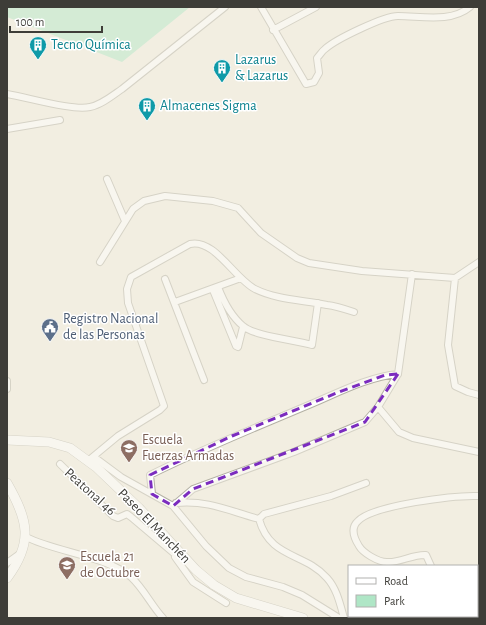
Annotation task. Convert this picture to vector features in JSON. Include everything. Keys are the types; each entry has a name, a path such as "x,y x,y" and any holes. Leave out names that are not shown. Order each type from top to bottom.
{"street":[{"path":"7,94 72,107 89,107 106,100 122,89 225,7"},
{"path":"261,7 273,30 306,84 314,82 319,73 317,58 326,48 367,26 396,16 422,18 445,16 466,11 470,7"},
{"path":"273,30 316,7"},
{"path":"7,130 60,120"},
{"path":"107,179 125,221"},
{"path":"100,262 133,209 144,201 165,196 213,201 238,208 261,233 297,258 309,263 362,271 455,278 479,262"},
{"path":"339,618 302,595 283,587 246,577 229,568 206,546 175,505 152,494 91,459 118,436 164,406 128,303 127,289 131,277 190,244 196,243 206,246 255,289 269,294 318,303 354,312"},
{"path":"175,505 193,489 294,452 365,422 378,407 398,374 412,274"},
{"path":"164,278 175,302 204,380"},
{"path":"175,302 241,278"},
{"path":"455,278 448,345 455,386 479,395"},
{"path":"215,288 243,327 312,345 318,303"},
{"path":"215,288 236,346 238,347 243,327"},
{"path":"152,494 150,475 172,464 232,436 340,392 385,375 398,374"},
{"path":"7,381 7,389"},
{"path":"378,407 399,432 413,438 479,452"},
{"name":"Paseo El Manchén","path":"8,440 49,442 70,448 91,459 196,570 214,585 236,598 303,618"},
{"name":"Peatonal 46","path":"60,464 113,516 118,518 127,514 196,570"},
{"path":"7,483 25,525 26,537 22,552 7,578"},
{"path":"259,519 264,514 331,496 366,483"},
{"path":"431,565 426,555 420,554 387,562 362,550 354,538 353,529 357,522 365,515 397,505 464,495 479,496"},
{"path":"175,505 192,502 226,508 259,519"},
{"path":"259,519 262,530 269,541 280,550 307,562 327,578 336,591 344,618"},
{"path":"26,537 50,548 114,566 130,576 141,587 163,618"},
{"path":"7,563 22,552"},
{"path":"172,552 193,582 226,603"}],"highlighted area":[{"path":"398,374 365,422 193,489 173,506 152,494 150,475 232,436 339,392 385,375"}],"green space":[{"path":"7,7 190,7 122,62 7,17"}],"place":[{"name":"Tecno Química","path":"38,60"},
{"name":"Lazarus & Lazarus","path":"222,83"},
{"name":"Almacenes Sigma","path":"147,121"},
{"name":"Registro Nacional de las Personas","path":"50,342"},
{"name":"Escuela Fuerzas Armadas","path":"129,463"},
{"name":"Escuela 21 de Octubre","path":"67,580"}]}
